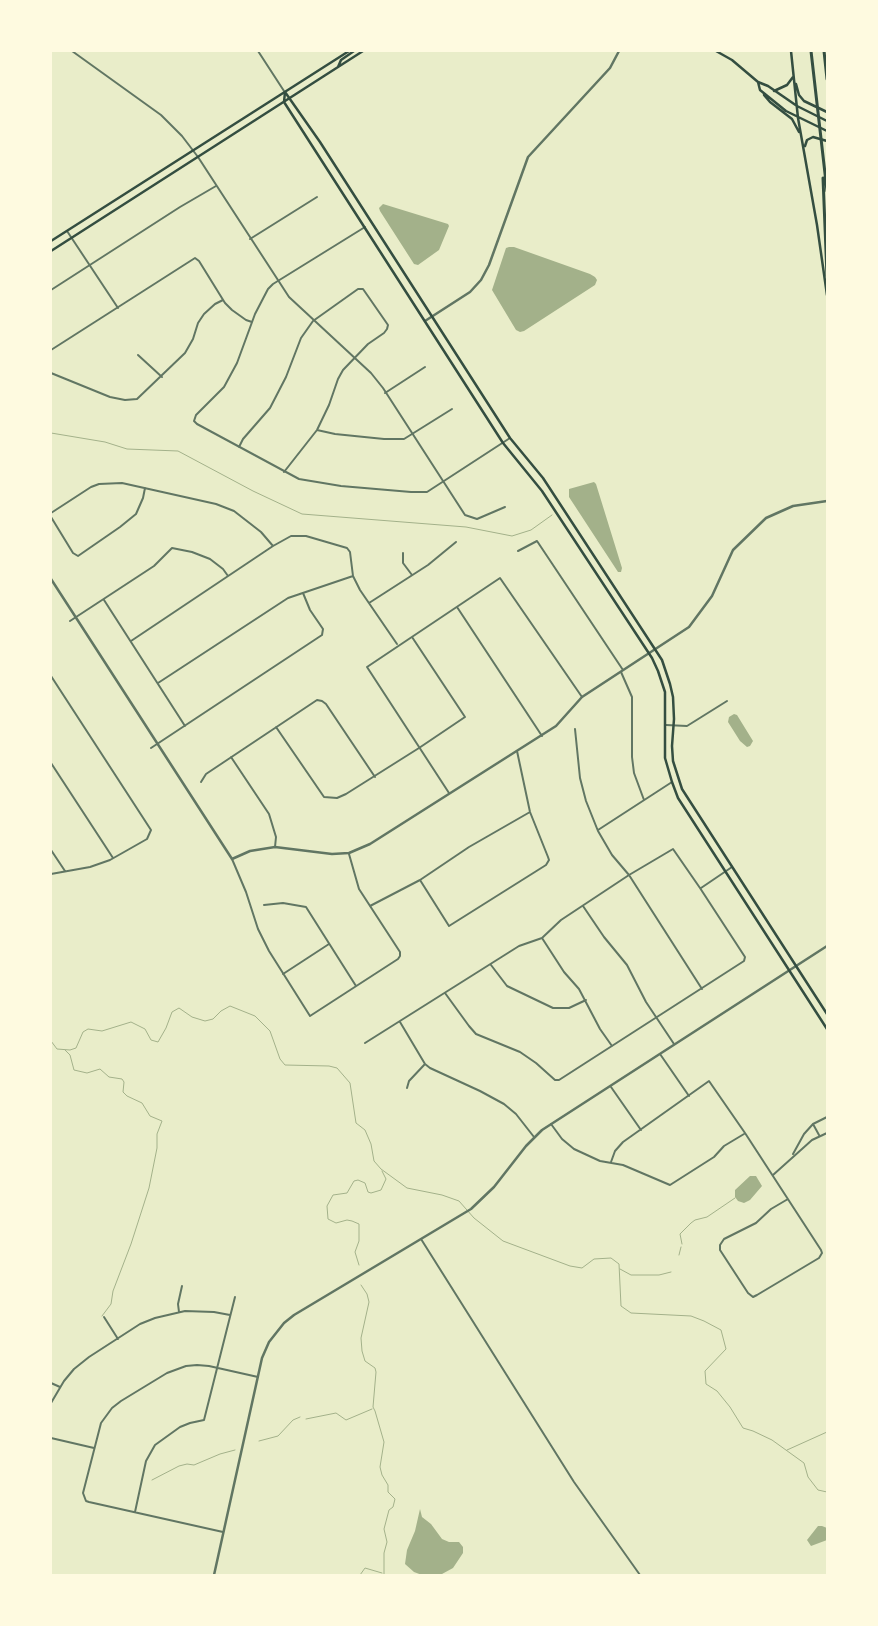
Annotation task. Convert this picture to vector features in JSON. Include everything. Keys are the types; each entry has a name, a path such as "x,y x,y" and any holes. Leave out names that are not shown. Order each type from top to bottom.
{"highway":[{"path":"811,51 824,155 823,187 827,276"},
{"path":"824,51 827,79"},
{"path":"824,167 827,191"}],"main road":[{"path":"51,241 349,51"},
{"path":"338,67 341,60 354,51"},
{"path":"51,251 363,51"},
{"path":"716,51 732,60 758,82 797,106 827,121"},
{"path":"791,51 798,118 808,166"},
{"path":"774,91 787,85 793,76"},
{"path":"793,76 801,98 807,103 827,112"},
{"path":"758,82 760,90 770,102 792,120 801,136"},
{"path":"760,90 798,118 827,131"},
{"path":"285,92 320,142 510,438 543,478 662,660 674,704 673,761 682,789 827,1014"},
{"path":"285,92 284,102 503,443 542,491 649,653 665,692 666,758 678,798 827,1029"},
{"path":"827,141 817,137 807,140 804,144 827,294"},
{"path":"353,209 360,204"}],"street":[{"path":"72,51 162,116 194,150 289,297 371,373 463,512 469,517 477,519 505,507"},
{"path":"258,51 285,92"},
{"path":"425,321 470,292 481,280 489,265 528,157 610,68 619,51"},
{"path":"51,290 180,207 217,186"},
{"path":"250,239 318,197"},
{"path":"365,227 268,289 255,314 237,363 224,387 194,417 197,424 299,479 411,492 427,492 510,438"},
{"path":"67,231 118,308"},
{"path":"51,350 195,258 232,310 239,316 252,322"},
{"path":"239,447 243,439 270,408 286,377 301,338 313,321 358,290 363,289 388,326 384,333 368,344 343,370 317,430 284,472"},
{"path":"51,373 110,397 130,400 137,399 186,353 198,323 204,314 215,304 224,300"},
{"path":"138,355 162,377"},
{"path":"385,393 425,367"},
{"path":"317,430 335,434 404,439 452,409"},
{"path":"51,513 96,485 122,483 216,504 234,511 261,532 273,546"},
{"path":"51,517 72,553 78,556 136,514 145,488"},
{"path":"232,860 250,851 275,847 323,854 349,853 370,844 542,736 556,726 582,697 689,628 712,596 733,550 766,518 793,506 827,500"},
{"path":"131,641 273,546 291,536 306,536 347,548 350,552 353,576 398,645"},
{"path":"518,551 537,541 622,671 632,697 632,757 634,773 644,800"},
{"path":"369,603 428,565 456,542"},
{"path":"70,621 154,566 172,548 210,558 224,569 228,576"},
{"path":"403,553 403,562 412,575"},
{"path":"158,683 288,598 353,576"},
{"path":"450,794 367,667 500,578 582,697"},
{"path":"51,579 232,860 246,892 258,929 269,951 310,1016 400,956 400,952 359,889 349,853"},
{"path":"151,748 323,633 323,629 310,610 303,593"},
{"path":"104,600 185,726"},
{"path":"457,607 542,736"},
{"path":"276,727 324,797 337,798 375,777 420,748 465,718 412,637"},
{"path":"51,676 150,828 147,839 113,858 90,867 51,874"},
{"path":"201,782 206,774 317,700 326,704 375,777"},
{"path":"666,725 687,726 726,701"},
{"path":"575,730 580,778 586,802 598,831 612,855 629,875 702,989"},
{"path":"420,880 449,926 546,864 549,860 530,812 517,751"},
{"path":"231,757 269,814 276,836 275,847"},
{"path":"51,763 113,858"},
{"path":"598,831 672,782"},
{"path":"370,906 420,880 469,847 530,812"},
{"path":"365,1043 519,946 542,938 561,920 629,875 673,849 745,957 744,961 702,989 556,1080 520,1052 476,1034 468,1026 445,993"},
{"path":"51,850 66,872"},
{"path":"700,888 732,867"},
{"path":"264,904 283,903 306,907 356,986"},
{"path":"583,906 604,937 627,965 646,1002 674,1044"},
{"path":"542,938 564,972 586,1000 600,1029 612,1046"},
{"path":"283,974 330,944"},
{"path":"214,1575 262,1358 269,1342 284,1323 294,1315 470,1209 494,1187 534,1137 551,1124 827,946"},
{"path":"490,964 506,986 553,1008 569,1008 586,1000"},
{"path":"400,1022 425,1064 433,1071 480,1091 504,1104 516,1114 534,1137"},
{"path":"660,1054 689,1096"},
{"path":"407,1088 409,1081 425,1064"},
{"path":"611,1162 615,1151 623,1142 709,1081 745,1133 788,1199 821,1250 822,1253 819,1258 758,1295 753,1296 748,1293 739,1280 720,1250 720,1245 724,1240 756,1223 771,1209 788,1199"},
{"path":"610,1086 641,1130"},
{"path":"773,1176 784,1167 804,1134 813,1124 827,1117"},
{"path":"551,1124 562,1139 574,1149 600,1161 623,1165 670,1185 714,1157 724,1146 745,1133"},
{"path":"813,1124 820,1136"},
{"path":"792,1156 812,1140 827,1133"},
{"path":"421,1240 574,1482 640,1575"},
{"path":"179,1312 178,1304 182,1286"},
{"path":"135,1512 146,1461 155,1445 180,1427 204,1420 235,1297"},
{"path":"51,1402 74,1369 118,1338 155,1318 197,1310 230,1315"},
{"path":"104,1317 118,1338"},
{"path":"224,1532 89,1502 84,1498 83,1493 101,1423 112,1408 121,1401 176,1369 197,1365 258,1376"},
{"path":"51,1383 60,1388"},
{"path":"51,1438 94,1448"}],"shaded area":[{"path":"383,204 448,224 449,226 439,250 418,265 414,264 380,211 379,208"},
{"path":"514,247 590,274 597,280 595,285 520,332 516,330 492,290 506,248"},
{"path":"594,482 622,568 621,572 618,572 569,497 569,489"},
{"path":"734,714 737,715 753,741 750,746 747,747 740,741 728,722 729,717"},
{"path":"750,1176 756,1176 762,1186 750,1200 744,1203 738,1201 735,1197 735,1190"},
{"path":"420,1509 422,1517 431,1524 442,1539 449,1542 459,1542 463,1547 463,1553 453,1568 442,1574 422,1575 414,1572 405,1564 407,1550 415,1531"},
{"path":"818,1526 827,1528 827,1540 811,1546 807,1540"}],"waterway":[{"path":"51,433 105,442 127,449 178,451 253,491 302,514 466,527 512,536 531,530 552,515"},
{"path":"51,1041 57,1049 70,1050 76,1048 83,1032 88,1029 102,1031 131,1022 145,1029 151,1040 158,1042 172,1012 179,1008 192,1017 205,1021 213,1019 230,1006 255,1016 270,1031 280,1059 285,1065 329,1066 337,1068 350,1083 356,1123 365,1130 371,1144 374,1161 381,1169 407,1188 442,1195 459,1201 474,1218 503,1241 570,1266 582,1268 594,1259 611,1258 619,1264 621,1306 631,1313 691,1316 721,1330 726,1349 705,1371 706,1384 717,1391 743,1428 772,1440 804,1463 808,1477 818,1490 827,1492"},
{"path":"65,1050 70,1055 74,1070 87,1073 100,1069 109,1077 122,1079 124,1082 123,1092 142,1103 150,1116 162,1121 157,1134 157,1148 149,1188 113,1291 111,1304 102,1316"},
{"path":"359,1265 355,1252 359,1241 359,1224 347,1220 336,1223 328,1219 327,1206 333,1195 347,1193 354,1181 358,1180 365,1183 368,1192 381,1190 386,1179 382,1171"},
{"path":"682,1244 680,1234 691,1223 707,1217 735,1198"},
{"path":"679,1255 681,1247"},
{"path":"620,1269 631,1275 659,1275 671,1272"},
{"path":"361,1285 367,1294 369,1302 361,1338 362,1351 365,1361 375,1368 376,1372 373,1407 384,1442 380,1467 388,1485 388,1492 395,1499 393,1507 389,1510 384,1529 387,1542 384,1553 384,1575"},
{"path":"306,1419 336,1413 346,1420 372,1409"},
{"path":"259,1441 278,1436 293,1420 300,1417"},
{"path":"787,1450 827,1432"},
{"path":"152,1480 179,1466 194,1465 235,1450"},
{"path":"360,1575 365,1568 382,1573"}]}
